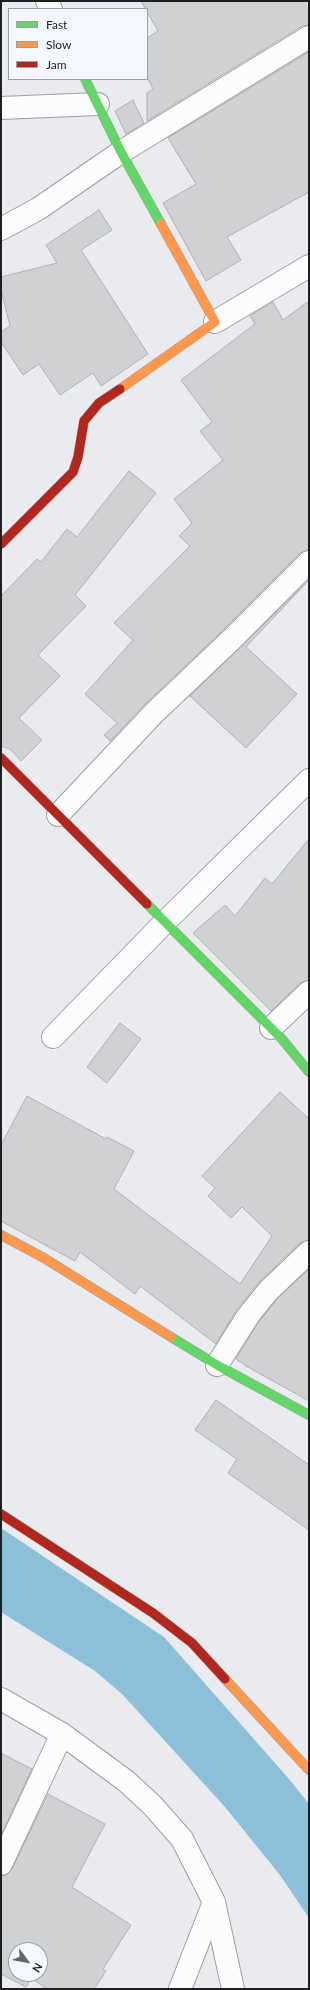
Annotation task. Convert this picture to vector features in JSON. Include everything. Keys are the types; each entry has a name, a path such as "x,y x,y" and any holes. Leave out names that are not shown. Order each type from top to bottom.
{"street":[{"path":"1,229 38,209 121,152 309,37"},
{"path":"86,80 121,152 215,322"},
{"path":"1,108 98,104"},
{"path":"1,544 73,472 78,457 84,421 99,403 215,322 309,266"},
{"path":"58,815 154,713 306,572"},
{"path":"1,758 271,1028 309,1072"},
{"path":"53,1036 165,922 309,780"},
{"path":"271,1028 309,992"},
{"path":"1,1235 51,1261 217,1365 309,1415"},
{"path":"217,1365 248,1316 268,1291 309,1252"},
{"path":"1,1514 153,1613 192,1643 309,1770"},
{"path":"1,1699 62,1734 126,1781 152,1805 182,1839 214,1902 233,1989"},
{"path":"1,1864 62,1734"},
{"path":"180,1989 214,1902"}],"water":[{"path":"1,1528 164,1637 289,1779 309,1804 309,1918 280,1875 225,1807 123,1695 95,1671 1,1612"}],"building":[{"path":"141,1 309,1 309,25 302,26 147,121 147,93 153,89 148,79 148,37 158,31 148,13 148,8 145,8"},
{"path":"309,52 309,192 227,237 241,260 206,281 163,203 196,184 168,138"},
{"path":"133,100 144,123 126,134 115,111"},
{"path":"99,210 112,230 81,250 148,354 101,386 93,373 60,395 39,364 23,375 1,342 1,332 10,326 1,290 1,277 57,263 46,245"},
{"path":"309,301 309,550 300,553 223,630 145,704 110,741 104,735 117,723 85,694 133,640 114,623 190,546 179,536 192,523 174,499 223,460 200,431 212,422 181,380 255,324 250,316 273,302 283,320"},
{"path":"129,471 156,493 75,595 86,606 38,655 60,676 19,718 42,740 21,761 10,749 1,746 1,596 37,559 41,562 67,529 77,537"},
{"path":"309,580 246,647 297,694 246,748 190,696"},
{"path":"309,839 309,980 300,983 271,1011 193,933 225,905 235,916 265,878 272,884"},
{"path":"120,1023 141,1039 107,1083 87,1067"},
{"path":"280,1092 309,1119 309,1240 300,1243 258,1283 237,1309 216,1344 140,1286 135,1294 80,1252 75,1261 1,1221 1,1145 27,1096 106,1139 107,1137 134,1151 114,1189 240,1284 272,1236 242,1207 231,1218 208,1196 215,1188 202,1176"},
{"path":"309,1269 309,1401 236,1359 258,1323 277,1299"},
{"path":"216,1400 309,1465 309,1530 228,1473 237,1459 195,1430"},
{"path":"1,1753 32,1769 1,1835"},
{"path":"48,1794 105,1824 72,1887 131,1925 103,1969 106,1971 94,1989 47,1989 37,1982 48,1982 48,1942 8,1942 8,1978 1,1974 1,1876 8,1874 12,1869"},
{"path":"16,1982 29,1982 26,1987"}],"traffic: fast":[{"path":"85,80 121,152 161,224"},
{"path":"147,904 282,1039 309,1072"},
{"path":"171,1337 217,1365 309,1415"}],"traffic: slow":[{"path":"120,389 215,322 161,224"},
{"path":"1,1235 44,1258 171,1337"},
{"path":"225,1679 309,1770"}],"traffic: jam":[{"path":"1,544 73,472 78,457 84,421 99,403 120,389"},
{"path":"1,758 147,904"},
{"path":"1,1514 153,1613 192,1643 225,1679"}]}
